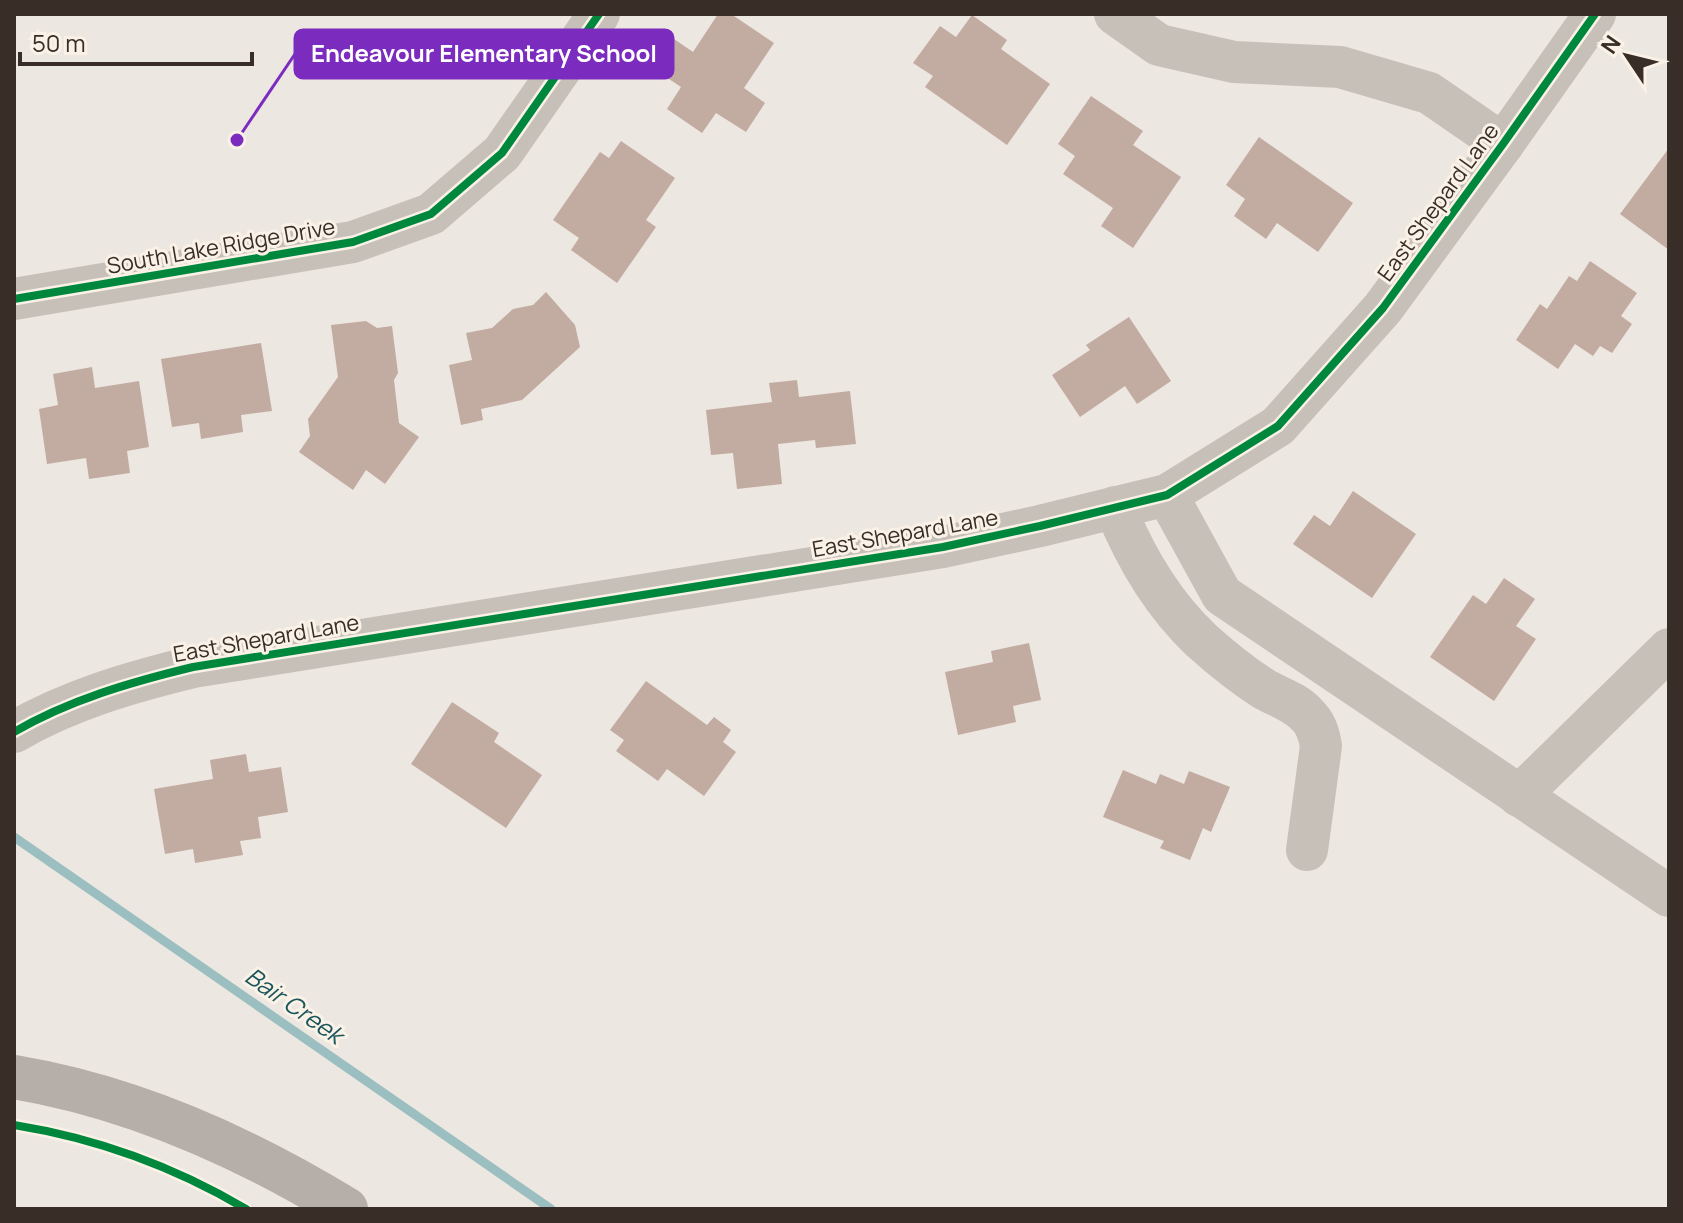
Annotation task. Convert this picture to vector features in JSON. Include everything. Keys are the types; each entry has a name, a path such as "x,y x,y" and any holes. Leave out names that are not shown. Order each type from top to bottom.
{"main road":[{"path":"14,1077 79,1091 175,1121 250,1156 346,1209"}],"street":[{"name":"South Lake Ridge Drive","path":"14,299 353,242 431,214 502,153 599,14"},
{"path":"1115,14 1159,45 1234,62 1340,67 1429,93 1503,144"},
{"name":"East Shepard Lane","path":"14,732 102,692 193,667 943,547 1167,495 1278,426 1383,308 1595,14"},
{"path":"1167,495 1222,595 1669,896"},
{"path":"1115,507 1140,562 1177,614 1200,639 1252,681 1305,712 1313,721 1321,746 1307,850"},
{"path":"1519,796 1669,649"}],"building":[{"path":"718,14 731,14 774,43 744,88 765,103 746,132 716,113 702,133 667,109 681,87 654,69 674,39 693,52"},
{"path":"972,15 1007,40 1001,49 1050,84 1007,145 925,87 933,76 913,63 940,26 956,37"},
{"path":"1091,96 1143,131 1133,145 1181,177 1133,248 1101,226 1113,208 1063,174 1075,156 1058,144"},
{"path":"1259,137 1353,203 1318,252 1277,223 1266,239 1234,216 1245,199 1226,185"},
{"path":"621,141 675,178 646,220 656,227 617,283 571,250 579,238 553,220 600,152 609,158"},
{"path":"1669,148 1669,250 1620,214"},
{"path":"1590,261 1637,293 1621,316 1632,324 1612,353 1600,346 1593,356 1575,344 1558,369 1516,340 1540,304 1547,309 1569,276 1577,281"},
{"path":"546,292 575,325 580,347 522,400 481,409 483,420 461,425 449,365 472,360 466,333 492,328 513,309 533,305"},
{"path":"1129,317 1171,381 1137,404 1125,386 1080,417 1052,375 1090,350 1086,345"},
{"path":"366,321 377,328 392,326 398,373 394,380 399,423 419,437 385,484 366,470 353,490 299,452 310,436 308,419 338,377 331,325"},
{"path":"261,343 272,411 241,415 243,432 201,439 199,423 172,427 161,359"},
{"path":"92,367 95,388 139,381 149,447 127,451 130,473 89,479 86,458 47,464 39,409 58,405 53,374"},
{"path":"797,380 799,397 850,391 856,444 816,448 815,440 778,444 782,484 737,489 733,453 711,455 706,410 772,402 769,383"},
{"path":"1353,491 1416,534 1372,598 1293,544 1314,515 1330,526"},
{"path":"1504,578 1535,599 1516,626 1536,639 1494,701 1430,657 1473,595 1486,604"},
{"path":"1029,643 1041,700 1013,706 1016,722 958,735 945,672 993,662 991,651"},
{"path":"646,681 707,725 714,717 731,730 723,742 736,752 704,796 667,769 658,781 616,751 624,740 610,730"},
{"path":"452,702 499,733 494,742 542,775 506,828 411,764"},
{"path":"246,754 249,772 281,767 288,812 258,817 261,838 240,841 243,855 195,863 193,849 165,854 154,789 213,779 210,760"},
{"path":"1123,770 1156,784 1160,774 1184,784 1189,771 1230,787 1211,832 1203,828 1190,860 1160,848 1164,841 1103,817"}],"waterway":[{"name":"Bair Creek","path":"14,837 551,1209"}],"cycle path":[{"path":"14,299 353,242 431,214 502,153 599,14"},
{"path":"14,732 56,710 101,693 193,667 943,547 1167,495 1278,426 1383,308 1595,14"},
{"path":"14,1125 74,1138 134,1156 191,1180 246,1209"}],"place":[{"name":"Endeavour Elementary School","path":"237,140"}]}
